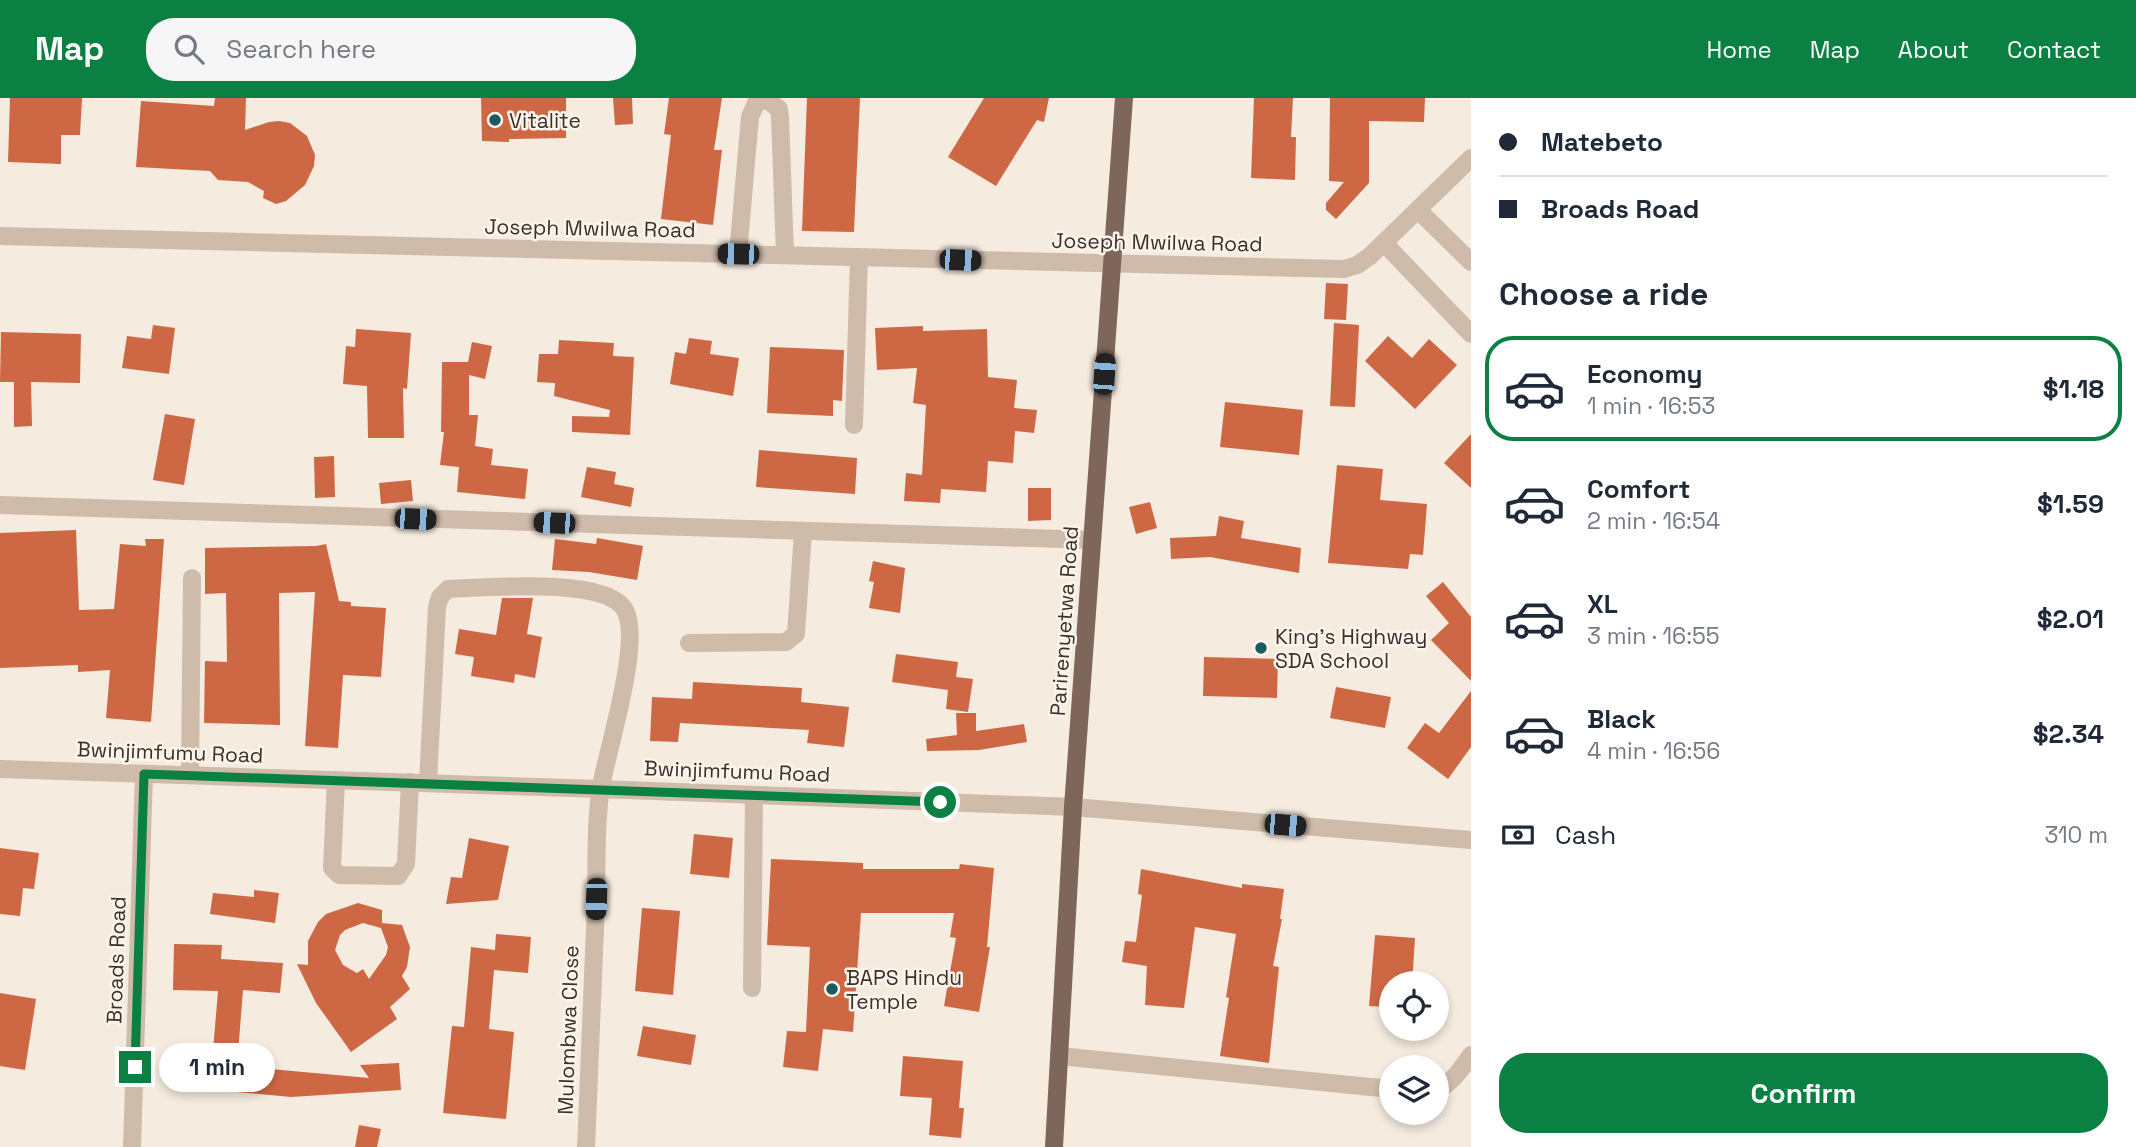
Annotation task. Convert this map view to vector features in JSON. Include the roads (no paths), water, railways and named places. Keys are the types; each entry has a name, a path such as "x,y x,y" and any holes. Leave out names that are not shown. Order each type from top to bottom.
{"main road":[{"name":"Parirenyetwa Road","path":"1054,1147 1073,807 1124,98"}],"street":[{"path":"738,254 750,117 756,103 766,99 779,109 780,117 785,255"},
{"name":"Joseph Mwilwa Road","path":"0,236 1344,269 1357,265 1384,243 1471,158"},
{"path":"1418,210 1471,262"},
{"path":"1384,243 1471,334"},
{"path":"854,425 859,257"},
{"path":"0,505 1092,540"},
{"path":"690,643 786,642 796,634 803,531"},
{"path":"190,775 192,578"},
{"name":"Mulombwa Close","path":"336,780 332,868 339,876 398,876 405,864 419,783 440,597 448,589 569,587 615,599 629,616 628,664 600,789 586,1147"},
{"name":"Bwinjimfumu Road","path":"0,769 1073,807 1471,840"},
{"name":"Broads Road","path":"132,1147 144,774"},
{"path":"752,988 754,795"},
{"path":"1449,1082 1471,1055"},
{"path":"1059,1056 1379,1087"}],"place":[{"name":"Vitalite","path":"495,120"},
{"name":"King's Highway SDA School","path":"1261,648"},
{"name":"BAPS Hindu Temple","path":"832,989"}]}
